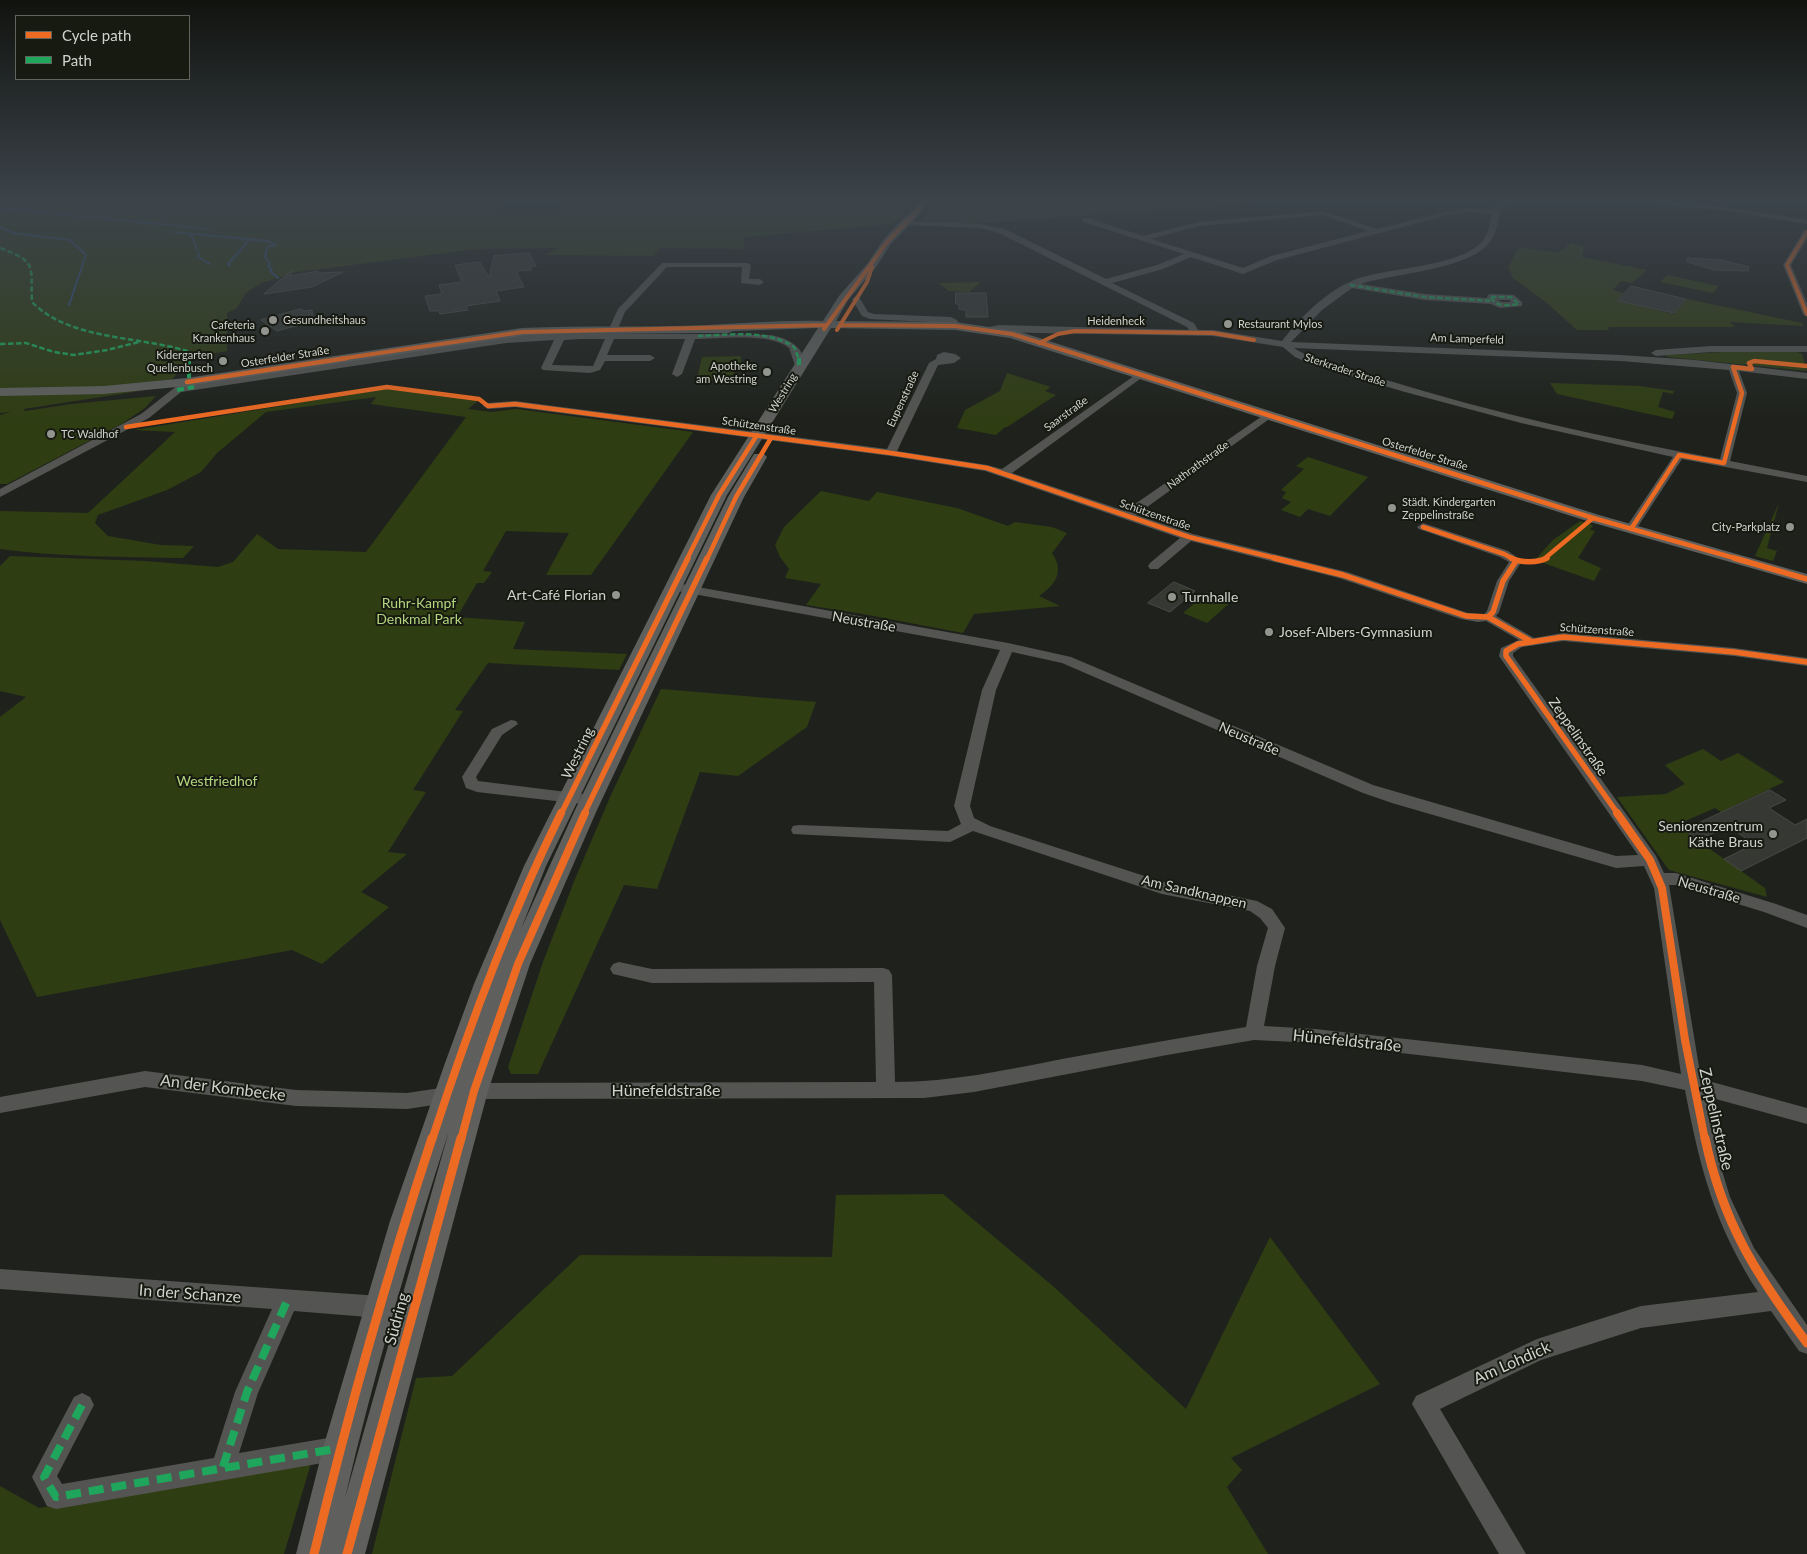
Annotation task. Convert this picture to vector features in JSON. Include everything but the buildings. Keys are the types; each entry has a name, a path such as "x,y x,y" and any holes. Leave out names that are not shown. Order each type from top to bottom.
{"main road":[{"name":"Westring","path":"460,1092 518,964 581,798 683,588 719,495 764,437 832,327 854,284 863,275"},
{"name":"Westring","path":"764,437 800,366 811,350 849,311 867,282 869,275"},
{"path":"849,311 858,319 881,325"},
{"name":"Osterfelder Straße","path":"0,392 182,386 502,337 560,330 613,333 761,324 971,332 1039,343"},
{"name":"Osterfelder Straße","path":"716,328 757,330 881,325 955,326 1012,334 1631,528 1807,579"},
{"path":"776,329 801,337 811,350"},
{"name":"Südring","path":"314,1554 340,1448 405,1221 460,1092"},
{"name":"Südring","path":"346,1554 460,1092"}],"street":[{"path":"561,336 546,368 550,370 590,370 597,368 621,311 656,275"},
{"path":"746,275 744,281 760,282"},
{"path":"1090,275 1191,324 1195,332"},
{"path":"1105,282 1132,275"},
{"path":"1285,344 1314,313 1350,285 1362,280 1387,275"},
{"path":"1791,275 1807,314"},
{"path":"1350,285 1417,296 1493,301"},
{"name":"Osterfelder Straße","path":"856,300 865,314 873,318 944,320 953,321 955,326"},
{"name":"Heidenheck","path":"987,330 1009,328 1075,331 1195,332"},
{"name":"Osterfelder Straße","path":"742,336 757,330"},
{"name":"Heidenheck","path":"1039,343 1058,334 1075,331"},
{"name":"Sterkrader Straße","path":"1195,332 1213,333 1266,343 1285,344 1295,354 1500,416 1679,455 1807,479"},
{"name":"Osterfelder Straße","path":"502,337 613,333 762,336 789,343 798,352 800,366"},
{"path":"677,374 691,336"},
{"name":"Am Lamperfeld","path":"1285,344 1649,360 1807,376"},
{"name":"Am Lamperfeld","path":"1649,360 1647,354 1711,349 1807,349"},
{"path":"602,358 650,358"},
{"name":"Eupenstraße","path":"891,453 934,363 942,360"},
{"path":"1724,464 1742,393 1732,367"},
{"name":"Saarstraße","path":"1004,473 1141,374"},
{"path":"0,494 145,416 182,386"},
{"name":"Schützenstraße","path":"488,406 515,404 891,453 987,468 1189,537 1343,575 1466,616 1488,617 1532,642 1556,637 1571,638 1734,652 1807,662"},
{"name":"Nathrathstraße","path":"1128,515 1268,415"},
{"path":"1631,528 1679,455"},
{"path":"1423,528 1504,554 1516,561 1503,581 1493,612 1488,617"},
{"name":"Schützenstraße","path":"1154,566 1189,537"},
{"name":"Neustraße","path":"683,588 1008,647 1066,660 1368,789 1616,862 1650,860 1659,879 1676,879 1770,908 1807,922"},
{"name":"Zeppelinstraße","path":"1532,642 1508,649 1506,656 1650,860"},
{"path":"799,830 950,837 972,825 964,816 962,806 989,690 1008,647"},
{"name":"Westring","path":"511,724 497,732 470,778 471,784 477,787 581,798"},
{"name":"Am Sandknappen","path":"972,825 1162,888 1251,905 1262,909 1271,916 1276,928 1266,966 1254,1033"},
{"name":"Zeppelinstraße","path":"1659,879 1662,888 1692,1084 1719,1196 1735,1232 1775,1300 1807,1342"},
{"path":"619,969 652,976 882,975 886,1090"},
{"name":"Hünefeldstraße","path":"460,1092 924,1090 974,1084 1167,1047 1254,1033 1315,1036 1642,1073 1692,1084 1807,1116"},
{"name":"An der Kornbecke","path":"0,1105 145,1078 296,1098 407,1101 460,1092"},
{"name":"In der Schanze","path":"0,1279 380,1307"},
{"name":"Am Lohdick","path":"1513,1554 1424,1404 1537,1350 1641,1317 1775,1300"},
{"path":"223,1466 247,1392 287,1301"},
{"path":"82,1406 44,1477 56,1496 223,1466 340,1448"}],"green space":[{"path":"0,275 289,275 261,283 246,293 236,309 227,313 227,351 192,357 165,387 24,409 25,411 71,404 156,396 145,408 123,423 7,484 0,484 0,415 11,412 0,413"},
{"path":"1511,275 1642,275 1632,283 1621,281 1613,290 1624,293 1617,301 1674,314 1687,299 1802,323 1803,326 1730,322 1735,327 1608,327 1609,330 1577,330 1547,303 1513,278"},
{"path":"1667,275 1719,286 1713,293 1660,282"},
{"path":"981,282 969,292 949,291 939,283"},
{"path":"1724,352 1797,352 1802,354 1807,371 1668,357 1666,355"},
{"path":"741,356 741,362 729,381 697,379 702,357"},
{"path":"1007,373 1051,387 1045,391 1056,395 1005,427 996,435 957,428 965,410 1000,391"},
{"path":"1550,383 1640,386 1674,391 1673,394 1663,392 1658,407 1675,412 1672,419 1557,394"},
{"name":"Westfriedhof","path":"391,388 479,400 468,409 492,412 516,409 693,432 591,575 546,575 569,533 506,531 483,571 492,572 484,583 477,583 457,617 525,622 513,649 627,654 619,670 488,663 455,710 463,711 413,790 426,792 388,852 407,854 361,892 389,907 322,964 292,950 37,997 0,920 0,717 26,697 0,691 0,566 10,556 145,561 218,567 233,562 257,534 278,549 366,552 466,417 371,404 376,397 266,412 217,453 201,472 167,490 98,515 95,523 108,536 161,545 194,546 183,558 69,555 0,549 0,511 88,513 175,432 134,430"},
{"path":"1308,457 1368,477 1330,516 1308,509 1300,517 1281,510 1291,502 1282,498 1286,492 1281,490 1304,469 1296,466"},
{"path":"821,491 869,501 877,492 957,508 1008,526 1015,522 1052,527 1067,533 1052,553 1058,566 1054,583 1039,596 1060,606 974,614 963,633 806,605 821,584 785,578 789,569 780,557 775,545 784,527"},
{"path":"1779,503 1767,548 1777,551 1773,561 1755,556"},
{"path":"1580,521 1593,525 1590,530 1595,531 1578,558 1601,568 1594,581 1535,560 1553,540"},
{"path":"1208,592 1232,601 1207,623 1183,613"},
{"path":"661,689 816,702 807,727 738,776 700,772 657,889 624,885 538,1074 511,1074 508,1067 543,962 575,879 611,795"},
{"path":"1703,749 1721,761 1738,753 1784,782 1721,812 1715,808 1676,825 1765,888 1767,897 1669,870 1617,797 1666,794 1685,784 1665,765"},
{"path":"943,1194 1054,1287 1186,1409 1270,1237 1380,1384 1231,1458 1242,1470 1227,1487 1268,1554 372,1554 416,1378 452,1376 580,1255 832,1257 836,1195"},
{"path":"312,1460 284,1554 0,1554 0,1486 39,1508"}],"waterway":[{"path":"69,305 79,275"},
{"path":"274,275 278,278"}],"marked path":[{"path":"32,275 32,302 43,314 80,329 187,351 190,360 189,378"},
{"path":"1350,285 1425,297 1493,301 1500,305 1519,304 1511,297 1491,297 1493,301"},
{"path":"698,336 763,336 787,342 796,349 799,366"},
{"path":"0,344 26,343 54,352 74,355 107,350 139,342"},
{"path":"177,390 194,387"},
{"path":"223,1467 247,1392 287,1301"},
{"path":"82,1405 44,1477 56,1497 340,1448"}],"cycle path":[{"path":"824,329 862,275"},
{"path":"837,330 867,282 869,275"},
{"path":"1791,275 1807,314"},
{"path":"187,382 522,332 826,325"},
{"path":"840,325 955,326 1012,334 1593,518 1807,579"},
{"path":"1039,343 1058,334 1075,331 1213,333 1254,340"},
{"path":"1631,529 1679,455 1724,463 1742,393 1733,367 1752,369 1749,363 1754,361 1807,366"},
{"path":"126,427 387,387 479,399 488,406 515,404 891,453 987,468 1189,537 1343,575 1466,616 1488,617 1532,642"},
{"path":"314,1554 340,1448 405,1221 447,1093 487,984 535,866 719,495 757,435"},
{"path":"347,1554 474,1091 518,964 586,810 662,655 736,497 771,438"},
{"path":"1423,527 1504,554 1516,561 1541,561 1547,558 1593,518"},
{"path":"1488,617 1493,612 1503,581 1516,561"},
{"path":"1807,662 1734,652 1563,637 1518,644 1506,651 1506,656 1650,860 1662,888 1690,1071 1717,1189 1728,1217 1747,1255 1807,1343"}],"place":[{"name":"Gesundheitshaus","path":"273,320"},
{"name":"Restaurant Mylos","path":"1228,324"},
{"name":"Cafeteria Krankenhaus","path":"265,331"},
{"name":"Kidergarten Quellenbusch","path":"223,361"},
{"name":"Apotheke am Westring","path":"767,372"},
{"name":"TC Waldhof","path":"51,434"},
{"name":"Städt. Kindergarten Zeppelinstraße","path":"1392,508"},
{"name":"City-Parkplatz","path":"1790,527"},
{"name":"Art-Café Florian","path":"616,595"},
{"name":"Turnhalle","path":"1172,597"},
{"name":"Josef-Albers-Gymnasium","path":"1269,632"},
{"name":"Seniorenzentrum Käthe Braus","path":"1773,834"}],"park label":[{"name":"Ruhr-Kampf Denkmal Park","path":"419,612"}]}
